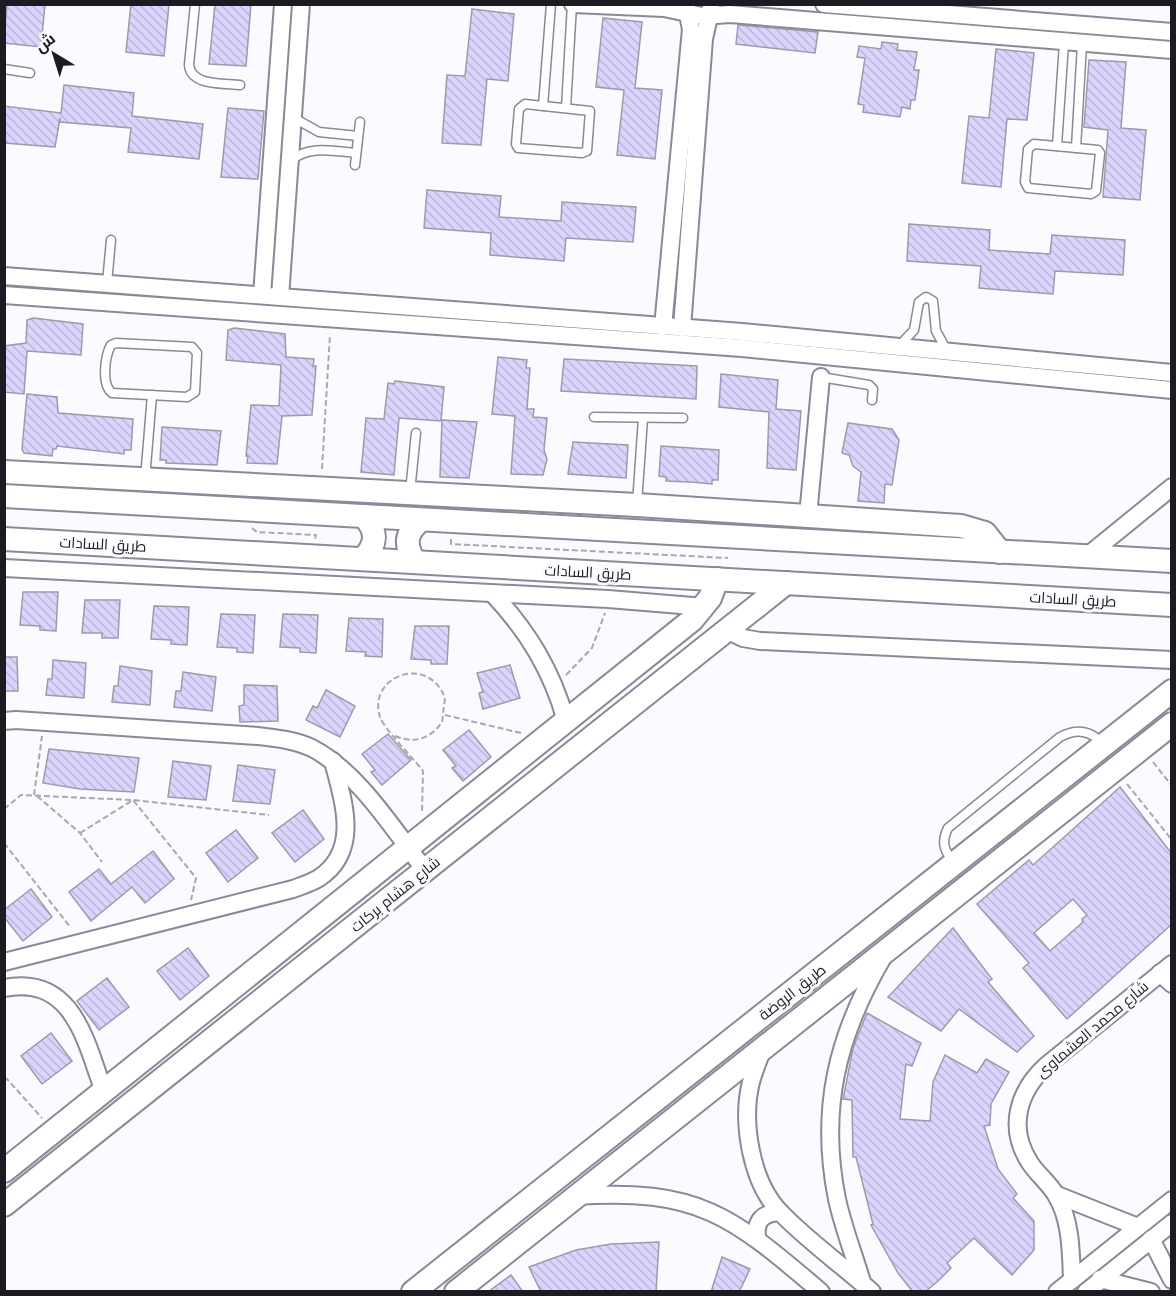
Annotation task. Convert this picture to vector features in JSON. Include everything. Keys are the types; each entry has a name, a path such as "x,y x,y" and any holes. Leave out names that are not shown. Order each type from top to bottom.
{"street":[{"path":"262,296 283,4"},
{"path":"280,297 301,4"},
{"path":"573,4 711,10 730,14 1064,43 1172,50"},
{"path":"824,4 1172,32"},
{"path":"663,327 690,36 687,9"},
{"path":"682,328 704,39 711,10"},
{"path":"4,276 334,301 615,332 663,327 682,328 742,340 1172,390"},
{"path":"205,310 207,291"},
{"path":"4,295 332,319 897,346 1172,373"},
{"path":"332,319 334,301"},
{"path":"808,516 821,377"},
{"path":"4,472 409,495 637,505 974,528 994,541 1000,552"},
{"path":"1086,557 1172,487"},
{"path":"4,496 1172,561"},
{"path":"705,535 708,510"},
{"path":"363,559 372,550 375,538 373,526 364,516"},
{"path":"415,562 408,551 406,539 411,528 421,520"},
{"name":"طريق السادات","path":"4,539 1172,605"},
{"path":"4,568 608,599 705,607 718,615 726,630 742,638 760,641 1172,660"},
{"name":"شارع هشام بركات","path":"4,1171 415,844 705,607 717,579"},
{"name":"شارع هشام بركات","path":"4,1205 786,583"},
{"path":"492,593 528,635 554,684 566,721"},
{"name":"طريق الروضة","path":"412,1292 1172,691"},
{"path":"4,721 285,739 310,747 333,761 349,775 415,844 425,870"},
{"name":"طريق الروضة","path":"456,1292 1172,724"},
{"path":"4,962 292,889 319,879 337,861 347,837 345,811 333,761"},
{"path":"1053,786 1069,806"},
{"path":"1017,814 1033,835"},
{"path":"867,1287 838,1201 830,1158 830,1114 835,1070 847,1028 865,988 886,952"},
{"name":"شارع محمد العشماوى","path":"1072,1280 1071,1251 1066,1222 1057,1195 1030,1164 1021,1147 1017,1129 1018,1111 1023,1093 1033,1078 1047,1065 1168,974"},
{"path":"4,988 18,986 38,988 56,996 71,1011 81,1028 104,1092"},
{"path":"762,1051 751,1083 750,1137 764,1190 780,1212 867,1287"},
{"path":"28,1152 45,1173"},
{"path":"576,1196 635,1194 666,1197 696,1205 726,1218 757,1238 820,1292"},
{"name":"شارع محمد العشماوى","path":"1057,1195 1138,1227"},
{"path":"1057,1292 1172,1200"},
{"path":"757,1238 756,1227 760,1218 769,1212 780,1212"},
{"path":"1086,1292 1172,1223"},
{"path":"1151,1239 1172,1280"},
{"path":"1100,1279 1151,1292"}],"lane":[{"path":"195,4 189,65 191,74 198,80 240,85"},
{"path":"543,106 551,4"},
{"path":"566,108 573,4"},
{"path":"1057,146 1064,43"},
{"path":"1076,148 1082,44"},
{"path":"4,69 30,73"},
{"path":"523,104 566,108 588,109 591,113 588,149 584,153 517,146 519,107 523,104"},
{"path":"293,117 319,132 358,136"},
{"path":"355,165 360,122"},
{"path":"1034,144 1076,148 1095,149 1100,153 1095,192 1028,188 1025,182 1029,147 1034,144"},
{"path":"290,162 308,151 356,153"},
{"path":"107,284 111,240"},
{"path":"897,346 914,330 919,302 926,297 933,301 936,331 947,351"},
{"path":"111,345 170,346 195,349 198,353 195,392 187,397 152,395 112,393 107,389 105,383 111,345"},
{"path":"821,377 869,384 873,389 872,399"},
{"path":"145,480 152,395"},
{"path":"594,417 683,418"},
{"path":"637,505 642,418"},
{"path":"409,495 416,433"},
{"path":"954,864 945,851 943,843 948,828 1051,744 1069,732 1079,730 1089,733 1105,745"}],"path":[{"path":"321,490 332,319"},
{"path":"452,521 451,544 728,558"},
{"path":"554,684 575,668 591,648 602,624 608,599"},
{"path":"395,736 410,740 425,738 438,729 445,715 445,698 437,684 416,673 399,675 386,685 379,700 383,724 423,771 415,844"},
{"path":"445,715 545,738"},
{"path":"35,796 43,722"},
{"path":"1141,748 1172,786"},
{"path":"1116,770 1172,840"},
{"path":"4,809 21,795 133,800 269,815"},
{"path":"35,796 80,833 102,862"},
{"path":"133,800 196,878 188,916"},
{"path":"80,833 133,800"},
{"path":"4,843 81,941"},
{"path":"4,1080 7,1079 54,1131"}],"building":[{"path":"7,4 45,4 41,47 4,43"},
{"path":"131,4 169,4 164,56 126,52"},
{"path":"215,4 251,4 246,66 209,64"},
{"path":"472,9 514,14 508,81 487,79 481,145 442,143 447,75 465,76"},
{"path":"603,18 642,22 635,88 662,90 655,159 617,155 624,90 596,87"},
{"path":"738,25 818,32 815,53 736,44"},
{"path":"882,42 898,44 897,50 917,52 914,70 919,70 915,100 911,100 910,109 902,107 900,117 863,112 864,105 858,104 865,58 857,57 859,46 881,49"},
{"path":"996,49 1034,53 1027,120 1007,119 1001,187 962,183 969,116 989,118"},
{"path":"1089,60 1126,62 1121,128 1146,130 1140,200 1103,197 1108,130 1084,127"},
{"path":"64,85 134,93 132,116 203,124 199,159 128,152 131,128 60,122 60,118 55,147 4,143 4,106 61,113"},
{"path":"228,108 264,111 258,179 221,177"},
{"path":"427,190 501,196 499,217 561,221 562,202 636,207 633,242 566,238 564,261 490,255 491,233 424,228"},
{"path":"909,224 990,230 989,250 1050,254 1052,235 1125,240 1123,275 1055,271 1053,294 979,288 981,266 907,261"},
{"path":"33,318 83,324 81,355 27,351 24,394 4,392 4,346 26,343 27,320"},
{"path":"234,328 285,334 286,357 314,359 313,366 316,366 312,415 282,416 277,464 247,463 248,456 246,456 251,405 279,406 281,365 226,360 228,330"},
{"path":"498,357 527,360 526,368 530,368 527,409 534,409 533,417 547,418 544,450 547,459 543,475 511,474 515,416 492,414"},
{"path":"564,359 697,366 696,399 561,391"},
{"path":"721,374 778,380 776,409 801,411 796,470 767,468 769,412 719,407"},
{"path":"395,381 444,387 441,421 399,418 394,475 361,472 366,418 384,419 388,383 394,384"},
{"path":"27,394 57,397 58,413 133,419 131,450 124,450 124,454 57,446 53,449 52,456 24,453 22,449"},
{"path":"442,420 477,422 469,478 440,477"},
{"path":"848,423 892,429 899,440 892,485 885,484 884,503 858,501 861,472 853,466 849,455 842,453"},
{"path":"162,427 221,431 217,465 166,463 166,460 160,460"},
{"path":"573,442 628,445 626,478 568,474"},
{"path":"661,446 719,450 718,480 712,480 712,484 666,481 666,477 659,476"},
{"path":"23,592 58,592 56,631 40,630 40,626 20,625"},
{"path":"85,600 120,600 118,638 102,638 102,633 82,633"},
{"path":"154,606 189,607 187,645 171,644 171,640 151,639"},
{"path":"221,614 255,615 253,653 237,652 237,648 217,647"},
{"path":"283,614 318,615 316,653 300,652 300,648 280,647"},
{"path":"349,618 383,619 382,657 365,656 366,652 346,651"},
{"path":"415,626 449,626 447,664 431,664 431,660 411,659"},
{"path":"4,657 17,657 18,691 4,691"},
{"path":"53,660 86,663 84,698 46,695 48,679 52,679"},
{"path":"510,665 520,698 483,709 479,693 483,692 477,673"},
{"path":"120,666 152,671 150,705 112,702 114,686 118,686"},
{"path":"183,672 216,677 212,711 174,707 176,691 181,691"},
{"path":"244,685 277,686 278,721 240,722 239,706 244,705"},
{"path":"326,690 355,706 340,737 306,720 313,706 317,708"},
{"path":"469,730 491,757 463,781 452,768 456,766 443,750"},
{"path":"388,734 411,760 382,785 371,772 375,770 362,754"},
{"path":"49,749 139,758 134,792 80,789 43,783"},
{"path":"173,761 211,766 206,800 168,797"},
{"path":"238,765 275,770 270,804 233,801"},
{"path":"1120,787 1172,854 1172,924 1067,1019 1023,968 1029,963 977,904 1029,860 1033,865","holes":["1073,899 1087,915 1082,919 1083,922 1050,951 1034,933"]},
{"path":"303,810 324,839 295,862 272,833"},
{"path":"236,830 258,858 228,882 206,853"},
{"path":"153,851 174,879 145,903 132,887 91,921 69,892 99,869 111,884"},
{"path":"31,889 52,917 23,941 4,917 4,910"},
{"path":"953,928 992,979 988,982 1034,1036 1017,1052 959,1009 941,1031 888,997"},
{"path":"188,948 209,976 180,1000 157,971"},
{"path":"107,978 129,1007 99,1030 77,1001"},
{"path":"867,1013 921,1043 912,1066 906,1064 900,1119 930,1121 933,1082 945,1055 977,1073 986,1059 1009,1072 991,1104 990,1125 984,1126 998,1169 1017,1194 1013,1198 1034,1221 1034,1250 1012,1275 974,1238 947,1263 951,1268 938,1281 925,1292 913,1292 898,1273 871,1225 873,1224 856,1157 853,1157 852,1100 843,1099 853,1048"},
{"path":"51,1033 72,1061 42,1084 21,1056"},
{"path":"659,1242 656,1292 541,1292 529,1267 576,1250 611,1244"},
{"path":"722,1257 750,1269 739,1292 711,1292"},
{"path":"511,1275 523,1292 488,1292"}]}
